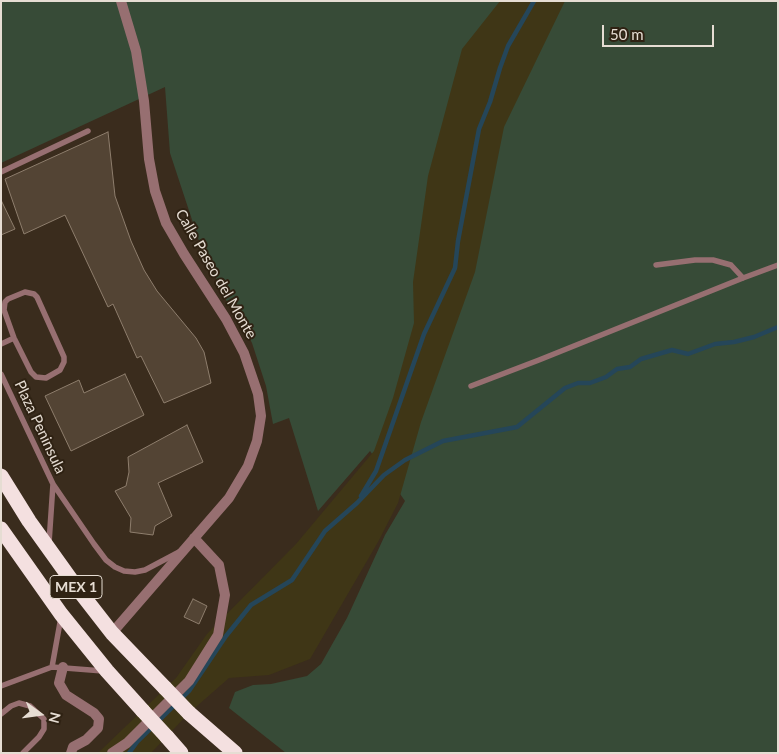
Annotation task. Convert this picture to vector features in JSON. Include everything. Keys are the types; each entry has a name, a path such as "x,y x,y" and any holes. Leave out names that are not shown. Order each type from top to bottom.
{"highway":[{"name":"MEX 1","path":"1,476 49,550 112,633 189,713 235,753"},
{"name":"MEX 1","path":"1,530 61,614 107,671 181,753"}],"street":[{"name":"Calle Paseo del Monte","path":"112,633 229,498 248,466 257,440 261,416 258,394 244,353 226,319 166,223 155,191 149,159 144,101 136,51 121,1"},
{"path":"112,753 127,743 189,681 218,635 225,595 219,565 194,538"},
{"path":"57,667 59,683 66,695 99,718 98,728 86,740 73,747 71,753"}],"lane":[{"path":"1,172 88,131"},
{"path":"656,265 695,260 713,260 731,265 743,278"},
{"path":"471,386 743,278 778,266"},
{"path":"25,292 34,294 64,357 63,367 46,378 36,377 31,372 14,338 4,310 5,302 25,292"},
{"path":"1,344 14,338"},
{"name":"Plaza Peninsula","path":"1,374 53,484 49,550"},
{"path":"53,484 94,544 106,560 115,567 124,571 135,572 145,570 184,549"},
{"path":"57,667 61,614"},
{"path":"1,686 57,667 107,671"},
{"path":"1,714 15,704 25,704 44,719 44,729 39,737 23,753"}],"green space":[{"path":"1,1 778,1 778,753 286,753 229,708 235,692 253,685 271,684 307,676 321,664 347,618 385,535 405,501 370,451 318,511 289,418 273,424 266,386 252,343 243,325 227,302 199,241 170,153 165,87 1,163"}],"sand":[{"path":"500,1 565,1 504,127 475,272 421,422 398,503 378,542 310,659 269,675 229,678 189,713 151,753 98,753 176,678 207,634 296,544 374,451 393,398 414,323 413,282 428,176 462,49"}],"building":[{"path":"108,132 115,196 131,241 144,270 157,291 196,338 204,352 211,383 164,403 141,356 137,358 113,304 108,307 65,215 24,234 5,179"},
{"path":"1,200 15,229 1,235"},
{"path":"125,374 144,415 71,451 45,396 79,380 84,393"},
{"path":"187,425 203,462 158,483 172,516 155,526 153,535 130,532 131,518 115,491 126,486 129,472 128,457"},
{"path":"193,599 207,606 199,624 184,617"}],"waterway":[{"path":"361,496 376,471 424,334 455,268 458,241 479,129 508,46 534,1"},
{"path":"129,753 137,742 189,691 226,636 251,605 292,580 325,531 357,503 384,475 405,460 443,441 517,427 565,388 578,383 590,383 606,377 617,369 630,367 641,359 672,350 688,354 715,344 754,337 778,327"}]}
